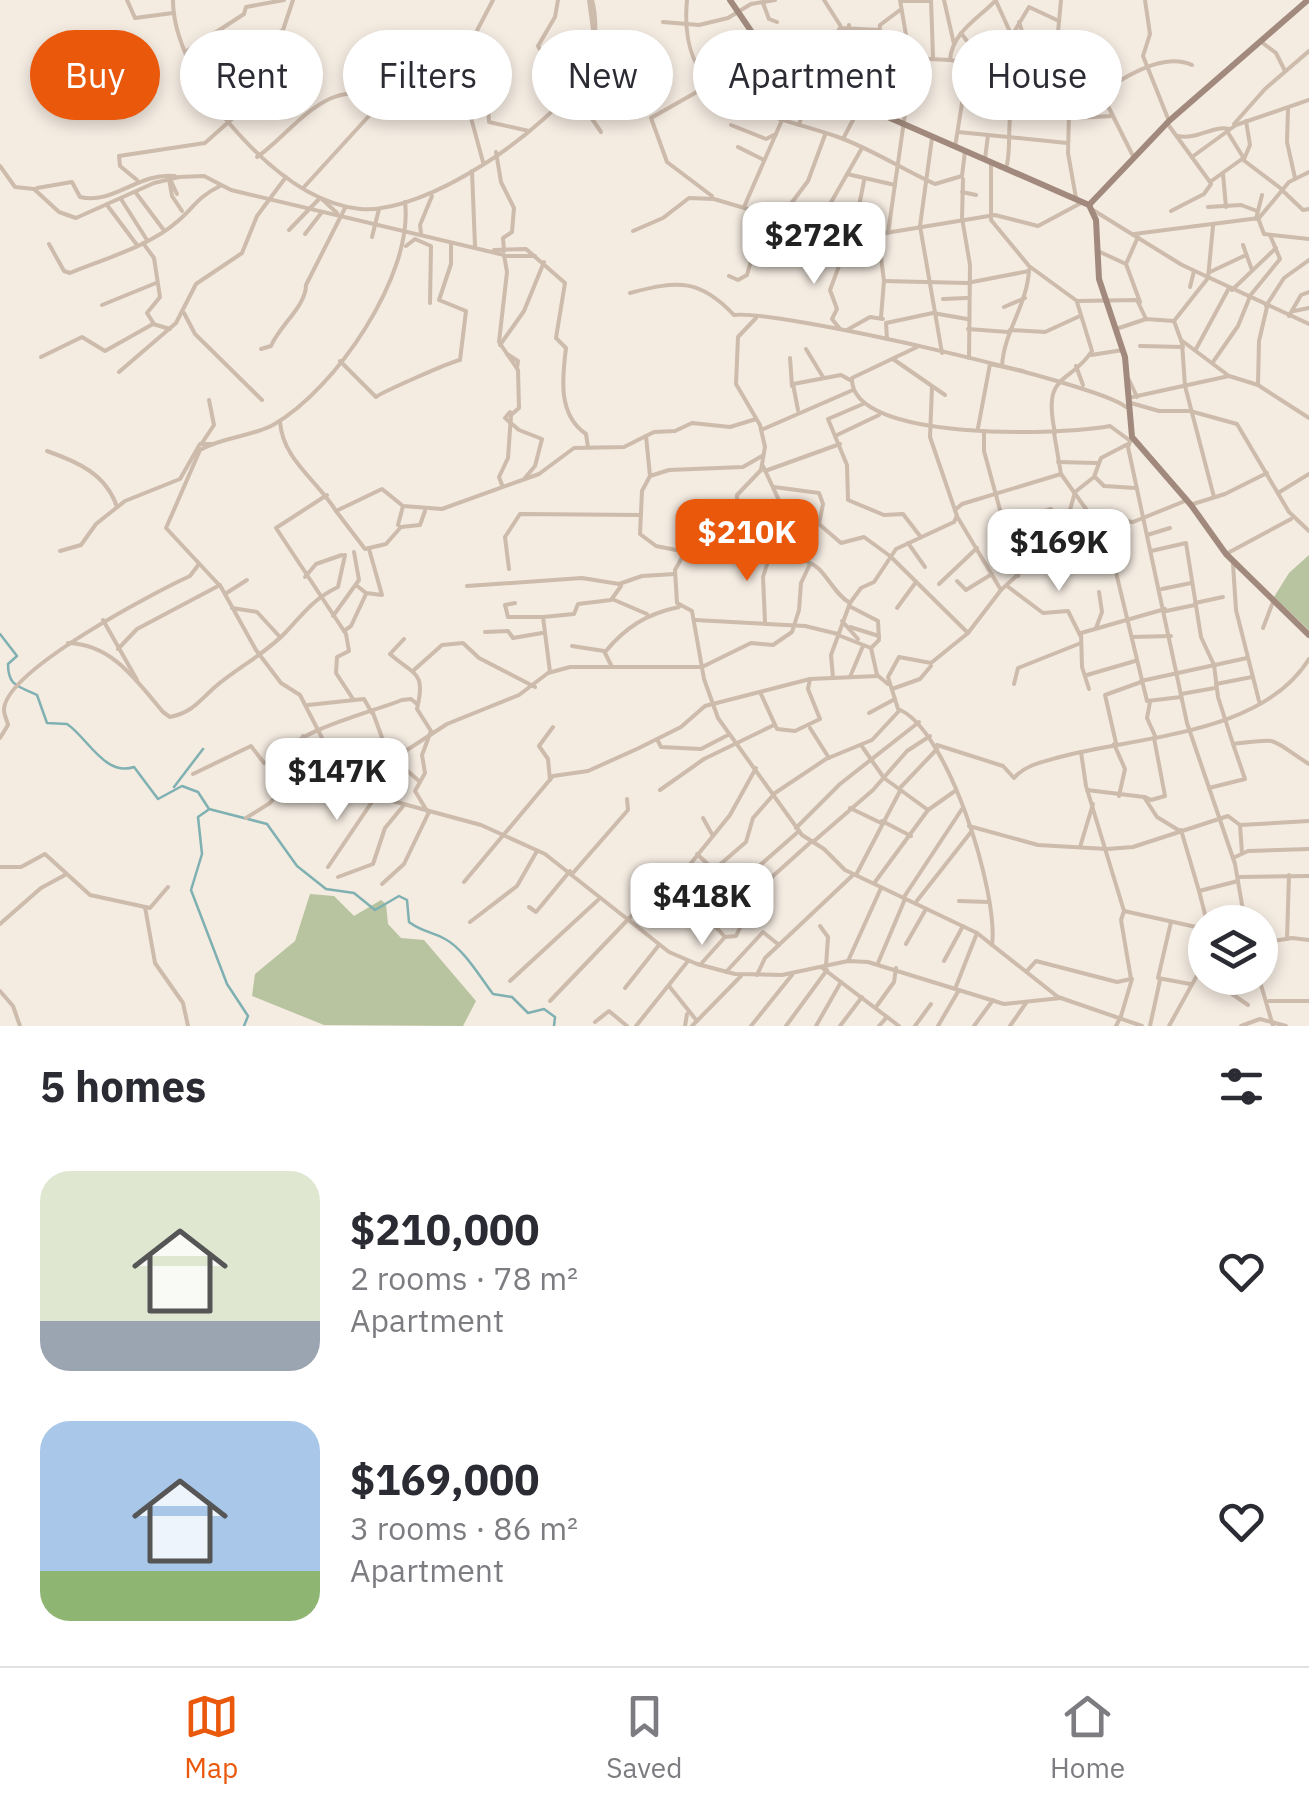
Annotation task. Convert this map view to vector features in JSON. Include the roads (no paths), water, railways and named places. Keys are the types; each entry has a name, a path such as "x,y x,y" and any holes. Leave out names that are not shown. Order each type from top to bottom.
{"main road":[{"path":"730,0 751,30"},
{"path":"1085,203 1258,40 1308,0"},
{"path":"890,120 1085,203"},
{"path":"1085,203 1105,300 1123,350 1130,441 1189,502 1233,562 1309,635"}],"street":[{"path":"128,0 134,18 173,13"},
{"path":"173,0 180,32"},
{"path":"219,30 244,14 247,6 284,0"},
{"path":"282,30 288,25 293,0"},
{"path":"478,30 493,0"},
{"path":"547,30 558,0"},
{"path":"591,0 594,30"},
{"path":"687,0 686,26 693,59"},
{"path":"663,22 686,26 723,20 738,11 775,0"},
{"path":"824,0 841,26"},
{"path":"944,0 952,35"},
{"path":"1145,0 1150,34 1142,50 1147,69 1168,122 1212,182"},
{"path":"904,30 900,1 931,1 933,57 950,60 952,52"},
{"path":"965,30 994,1 1008,30"},
{"path":"1059,30 1063,2"},
{"path":"763,3 769,19 777,22"},
{"path":"1014,30 1029,7 1060,22"},
{"path":"838,30 849,25 880,30 882,21 900,10"},
{"path":"1018,21 1021,30"},
{"path":"849,25 849,30"},
{"path":"1258,40 1276,54 1284,70"},
{"path":"1230,129 1284,70 1309,52"},
{"path":"1122,84 1172,59 1192,65"},
{"path":"693,94 651,118 667,162 714,199"},
{"path":"257,157 319,100 343,98"},
{"path":"1192,157 1246,121 1309,100"},
{"path":"1288,107 1287,142 1295,178"},
{"path":"304,187 364,120"},
{"path":"472,120 484,163"},
{"path":"490,120 528,132"},
{"path":"138,180 120,166 119,156 202,144 229,122 257,157 286,177 346,206 380,208 433,194 484,163 540,120"},
{"path":"593,120 601,132"},
{"path":"744,207 782,120 842,138 924,180 942,184 963,174"},
{"path":"799,126 801,120"},
{"path":"842,138 853,120"},
{"path":"888,233 903,120"},
{"path":"955,147 959,120"},
{"path":"1006,169 1011,120"},
{"path":"1072,120 1068,144 1085,203 1194,272 1209,275 1248,299 1309,324"},
{"path":"1115,120 1134,156"},
{"path":"1171,211 1204,194 1212,182 1244,159 1250,145 1246,121"},
{"path":"731,125 766,139 780,130"},
{"path":"1178,136 1194,138 1221,127 1230,129"},
{"path":"1230,129 1244,159 1302,210 1309,210"},
{"path":"958,132 1068,144"},
{"path":"781,218 808,181 825,134"},
{"path":"988,135 989,216 1029,268 1077,301 1140,302"},
{"path":"932,138 920,226 942,353"},
{"path":"738,147 762,160"},
{"path":"817,227 862,148"},
{"path":"965,151 962,218 970,265 966,319 969,358"},
{"path":"496,152 500,179 514,210 512,232 503,238 507,272 500,345 517,360 518,408 505,414 510,422 542,439 535,466 525,478"},
{"path":"0,166 15,188 72,182 80,197 99,200 138,180 202,176 220,186 485,250 504,254 524,249 565,283 556,338 566,348 563,386 571,422 586,434 588,447"},
{"path":"472,171 475,247"},
{"path":"1136,235 1257,218 1295,178 1309,172"},
{"path":"846,174 895,185"},
{"path":"1223,174 1228,190 1226,207"},
{"path":"34,189 59,212 76,218 179,177"},
{"path":"120,372 184,313 196,284 242,253 257,216 286,177"},
{"path":"170,179 177,194"},
{"path":"170,179 172,196 184,212"},
{"path":"858,211 864,181"},
{"path":"49,244 68,273 142,243 220,186"},
{"path":"136,192 162,229"},
{"path":"315,192 340,216"},
{"path":"962,192 976,195"},
{"path":"421,233 420,226 433,194"},
{"path":"1262,194 1257,210 1262,232 1309,239"},
{"path":"289,230 320,198"},
{"path":"120,199 142,243"},
{"path":"633,231 663,218 684,199 714,199 848,239 989,216 1038,226 1085,203"},
{"path":"404,250 405,202"},
{"path":"107,205 154,258 160,297 147,312 154,324"},
{"path":"261,349 271,346 282,324 305,298 306,285 346,206"},
{"path":"1208,206 1257,210"},
{"path":"372,237 380,208"},
{"path":"304,234 322,212"},
{"path":"729,276 738,280 747,275 765,213"},
{"path":"1209,275 1214,226"},
{"path":"878,234 887,340"},
{"path":"1136,235 1126,264 1146,318"},
{"path":"1213,362 1238,326 1248,299 1278,262 1270,235"},
{"path":"430,303 430,243 413,239 404,250 384,296 320,388 280,420 199,452 166,528 220,586 258,653 305,705 343,776 372,798 501,834 537,850 572,872 598,900 660,945 700,965 742,975 792,975 848,962 878,963 993,1000 1026,1003 1061,998"},
{"path":"843,330 832,319 838,309 830,290 848,239"},
{"path":"340,361 378,397 383,390 411,384 443,364 460,360 466,311 439,300 451,264 452,242"},
{"path":"1243,245 1252,270"},
{"path":"1193,347 1230,289 1276,248"},
{"path":"1096,251 1126,264"},
{"path":"1174,322 1209,275 1246,255"},
{"path":"1258,385 1259,341 1266,307 1284,278 1309,260"},
{"path":"500,345 527,306 544,262"},
{"path":"884,281 967,283 1029,268"},
{"path":"1002,366 1009,331 1025,298 1029,268"},
{"path":"1190,287 1194,272"},
{"path":"102,304 156,283"},
{"path":"630,293 648,286 684,284 719,297 731,314 843,330 1074,384 1126,402 1194,412 1239,426 1293,518 1309,531"},
{"path":"1291,314 1300,295 1309,292"},
{"path":"944,298 967,298"},
{"path":"1004,307 1025,298"},
{"path":"1077,301 1091,355"},
{"path":"1291,314 1309,308"},
{"path":"184,313 195,334 262,400"},
{"path":"843,330 868,318 883,320 934,313 966,319"},
{"path":"967,328 1045,332 1080,316"},
{"path":"760,317 748,322 737,341 740,361 736,384 761,430 764,468 772,488 791,529 800,537 820,524 823,504 818,493 772,488"},
{"path":"1115,330 1146,318 1174,322"},
{"path":"1174,322 1183,348 1185,386 1214,497"},
{"path":"42,358 82,337 106,351 154,324 170,328"},
{"path":"1181,340 1229,376 1258,385 1309,418"},
{"path":"1140,346 1193,347"},
{"path":"850,380 917,347"},
{"path":"806,349 823,377"},
{"path":"1087,790 1151,800 1164,796 1155,738 1146,715 1150,702 1135,661 1113,560 1091,517 1060,474 1054,433 1052,394 1059,381 1091,355 1123,350"},
{"path":"790,358 798,410"},
{"path":"893,359 945,395"},
{"path":"990,364 981,429 1018,576"},
{"path":"1076,366 1085,388"},
{"path":"1068,371 1074,384"},
{"path":"792,386 843,375 863,404 878,415 950,430 1054,433 1111,426 1130,441 1136,488 1162,589 1189,732 1233,858 1241,905"},
{"path":"1126,376 1138,397"},
{"path":"1126,402 1229,376"},
{"path":"932,388 929,424 936,461 957,518 1004,588 1042,613 1068,611 1080,636 1089,689"},
{"path":"761,430 798,410 853,390"},
{"path":"60,551 78,547 96,524 136,495 176,482 214,425 209,400"},
{"path":"863,404 828,419 847,465 848,500 884,514 903,514 920,538"},
{"path":"835,436 878,415"},
{"path":"336,510 382,489 403,506 425,510 450,508 502,484 539,474 571,449 624,447 646,436 697,422 730,428 756,419"},
{"path":"280,420 292,458 328,495 366,549 382,594 366,593 356,585"},
{"path":"502,484 499,477 508,458 510,422"},
{"path":"646,436 650,476 642,490 640,514 640,534 645,540 686,552 735,548 770,556 782,554 810,564 850,605 876,618 879,636 871,648 878,676 890,687 899,711 919,722 930,736 971,829 994,926 992,946"},
{"path":"890,687 920,679 968,633 1066,515 1074,494 1094,476 1097,463 1108,452 1130,441"},
{"path":"202,443 212,444"},
{"path":"735,548 737,495 764,468 840,444"},
{"path":"46,450 93,472 107,486 118,507"},
{"path":"650,476 668,470 704,472 742,467 762,456"},
{"path":"1058,462 1097,463"},
{"path":"1066,515 1116,523 1144,520 1189,502 1214,497 1267,473"},
{"path":"954,510 962,504 1029,486 1041,476 1060,474"},
{"path":"1278,493 1309,474"},
{"path":"1094,476 1104,486 1136,488"},
{"path":"328,495 276,526 305,577 322,595 344,630 348,651 338,657 336,672 353,699"},
{"path":"305,577 316,564 386,544 398,528 403,506"},
{"path":"1005,524 1051,509"},
{"path":"398,528 420,525 425,510"},
{"path":"509,569 505,537 520,514 560,518 640,514"},
{"path":"833,678 831,655 858,590 874,582 890,556 957,518"},
{"path":"1226,554 1293,518"},
{"path":"820,524 839,542 864,537 890,556 968,633"},
{"path":"1147,535 1170,528"},
{"path":"782,554 783,538 791,529"},
{"path":"1151,551 1185,542 1201,637 1214,665 1216,686 1245,779 1209,788"},
{"path":"908,543 924,567"},
{"path":"938,584 977,548"},
{"path":"334,616 356,585 354,552"},
{"path":"679,607 675,574 686,552"},
{"path":"68,643 86,644 113,657 163,712 175,716 197,707 280,637 300,612 339,586 345,555"},
{"path":"764,622 763,577 770,556"},
{"path":"1233,562 1232,586 1259,701"},
{"path":"0,738 8,725 3,714 5,704 15,687 102,620 192,574 199,564"},
{"path":"328,866 398,761 446,724 535,687 550,672 702,667 752,642 773,645 791,633 800,584 810,564"},
{"path":"468,586 582,578 622,584 642,576 675,574"},
{"path":"957,582 966,590 992,574"},
{"path":"225,594 247,580"},
{"path":"897,608 916,582"},
{"path":"1162,589 1192,583"},
{"path":"612,599 622,584"},
{"path":"118,649 137,629 220,586"},
{"path":"1096,628 1102,612 1099,592"},
{"path":"344,630 351,626 366,593"},
{"path":"1080,636 1096,628 1223,596"},
{"path":"515,603 506,605 508,617 575,614 578,605 612,599 647,614"},
{"path":"1263,628 1273,602"},
{"path":"605,652 616,636 647,614 679,607 691,610 702,667 728,735 798,830 855,875 977,933 1061,998 1142,1026"},
{"path":"232,608 257,612 280,637"},
{"path":"542,617 550,672"},
{"path":"102,620 140,684"},
{"path":"694,620 794,625 838,634 871,648"},
{"path":"842,622 879,636"},
{"path":"850,627 861,643"},
{"path":"485,632 508,631 512,638 542,633"},
{"path":"1130,637 1171,636"},
{"path":"404,639 390,654 414,670 422,691 417,704"},
{"path":"414,670 442,645 463,643 479,658 535,687"},
{"path":"850,677 861,643"},
{"path":"1014,684 1018,668 1081,644"},
{"path":"572,646 605,652"},
{"path":"605,652 612,667"},
{"path":"890,687 899,657 934,662"},
{"path":"1119,796 1125,769 1104,695 1141,682 1247,658"},
{"path":"936,747 1002,766 1014,778 1023,768 1080,752 1226,722 1291,683 1309,659"},
{"path":"1086,676 1135,661"},
{"path":"464,882 550,780 588,771 714,705 810,679 878,676"},
{"path":"1150,702 1252,676"},
{"path":"760,692 774,725 788,732 809,726 820,717 808,689 810,679"},
{"path":"193,774 251,746 264,763 282,756 286,745 318,728 408,698 417,704 431,729 422,757 425,773 415,794 428,812"},
{"path":"869,713 895,699"},
{"path":"305,705 364,700 388,754 419,781"},
{"path":"310,716 312,707"},
{"path":"698,896 694,888 746,842 751,822 775,794 829,758 861,745 899,711"},
{"path":"725,937 704,914 739,892 758,867 869,759 919,722"},
{"path":"660,790 704,759 774,725"},
{"path":"809,726 829,758"},
{"path":"550,780 549,762 539,746 553,727"},
{"path":"657,738 660,747 702,749 728,735"},
{"path":"303,736 322,769 333,758"},
{"path":"700,965 725,937 736,936 750,907 773,876 884,778 907,751 930,736"},
{"path":"1233,744 1257,738 1275,741 1309,764"},
{"path":"861,745 884,778 928,810"},
{"path":"757,975 761,963 778,945 855,875 899,790 936,747"},
{"path":"1080,752 1087,790 1124,910 1121,920 1132,978 1116,1026"},
{"path":"246,818 270,804 310,754"},
{"path":"550,1002 713,836 756,768"},
{"path":"875,882 928,810 955,791"},
{"path":"1145,797 1155,816 1180,830 1202,905"},
{"path":"530,907 536,912 628,810 627,799"},
{"path":"338,877 373,864 385,828 404,804"},
{"path":"1080,848 1093,804"},
{"path":"850,808 911,836"},
{"path":"878,963 904,899 962,809"},
{"path":"382,884 404,864 428,812"},
{"path":"971,829 1033,844 1107,849 1133,846 1232,816 1240,825 1242,853"},
{"path":"702,818 713,836"},
{"path":"1240,825 1309,821"},
{"path":"914,904 971,829"},
{"path":"1233,858 1242,853 1309,849"},
{"path":"470,922 517,886 537,850"},
{"path":"0,867 21,868 42,853 90,895 145,907 157,905 168,887"},
{"path":"697,854 714,870"},
{"path":"0,924 41,888 66,875"},
{"path":"1287,938 1289,876"},
{"path":"1199,891 1237,879 1309,876"},
{"path":"848,962 882,887"},
{"path":"510,981 598,900"},
{"path":"960,901 989,902"},
{"path":"145,907 152,956 183,1003 188,1026"},
{"path":"906,944 926,910"},
{"path":"1124,910 1188,924"},
{"path":"1150,1026 1160,980 1159,965 1171,922"},
{"path":"786,1026 824,968 828,937 820,926"},
{"path":"944,961 963,926"},
{"path":"726,972 763,932 778,945"},
{"path":"938,1026 957,989 977,933"},
{"path":"1278,940 1309,940"},
{"path":"626,988 660,945"},
{"path":"1027,971 1036,960 1117,982 1132,978"},
{"path":"636,1026 688,961"},
{"path":"824,968 899,1026"},
{"path":"876,1007 894,982 896,968"},
{"path":"686,1010 688,1026 742,975"},
{"path":"751,1026 792,975"},
{"path":"1160,980 1188,984"},
{"path":"816,1026 841,982"},
{"path":"669,985 698,1020"},
{"path":"1169,1026 1188,988"},
{"path":"0,991 20,1026"},
{"path":"1234,995 1248,1005"},
{"path":"1265,995 1272,1023"},
{"path":"840,1026 862,997"},
{"path":"974,1026 993,1000"},
{"path":"1267,1001 1309,1001"},
{"path":"1010,1026 1026,1003"},
{"path":"915,1026 931,1004"},
{"path":"594,1022 609,1011 628,1026"},
{"path":"879,1026 887,1017"},
{"path":"1241,1026 1256,1019 1286,1026"}],"waterway":[{"path":"0,634 17,656 8,664 10,677 16,685 37,695 47,723 67,724 105,761 124,769 134,767 158,799 182,786 198,792 209,809 267,824 297,866 326,889 354,893 375,910 399,896 407,900 409,922 452,944 493,994 512,997 528,1013 544,1009 555,1017 554,1026"},
{"path":"174,787 203,749"},
{"path":"208,810 198,817 202,854 191,890 227,984 248,1016 244,1026"}]}
